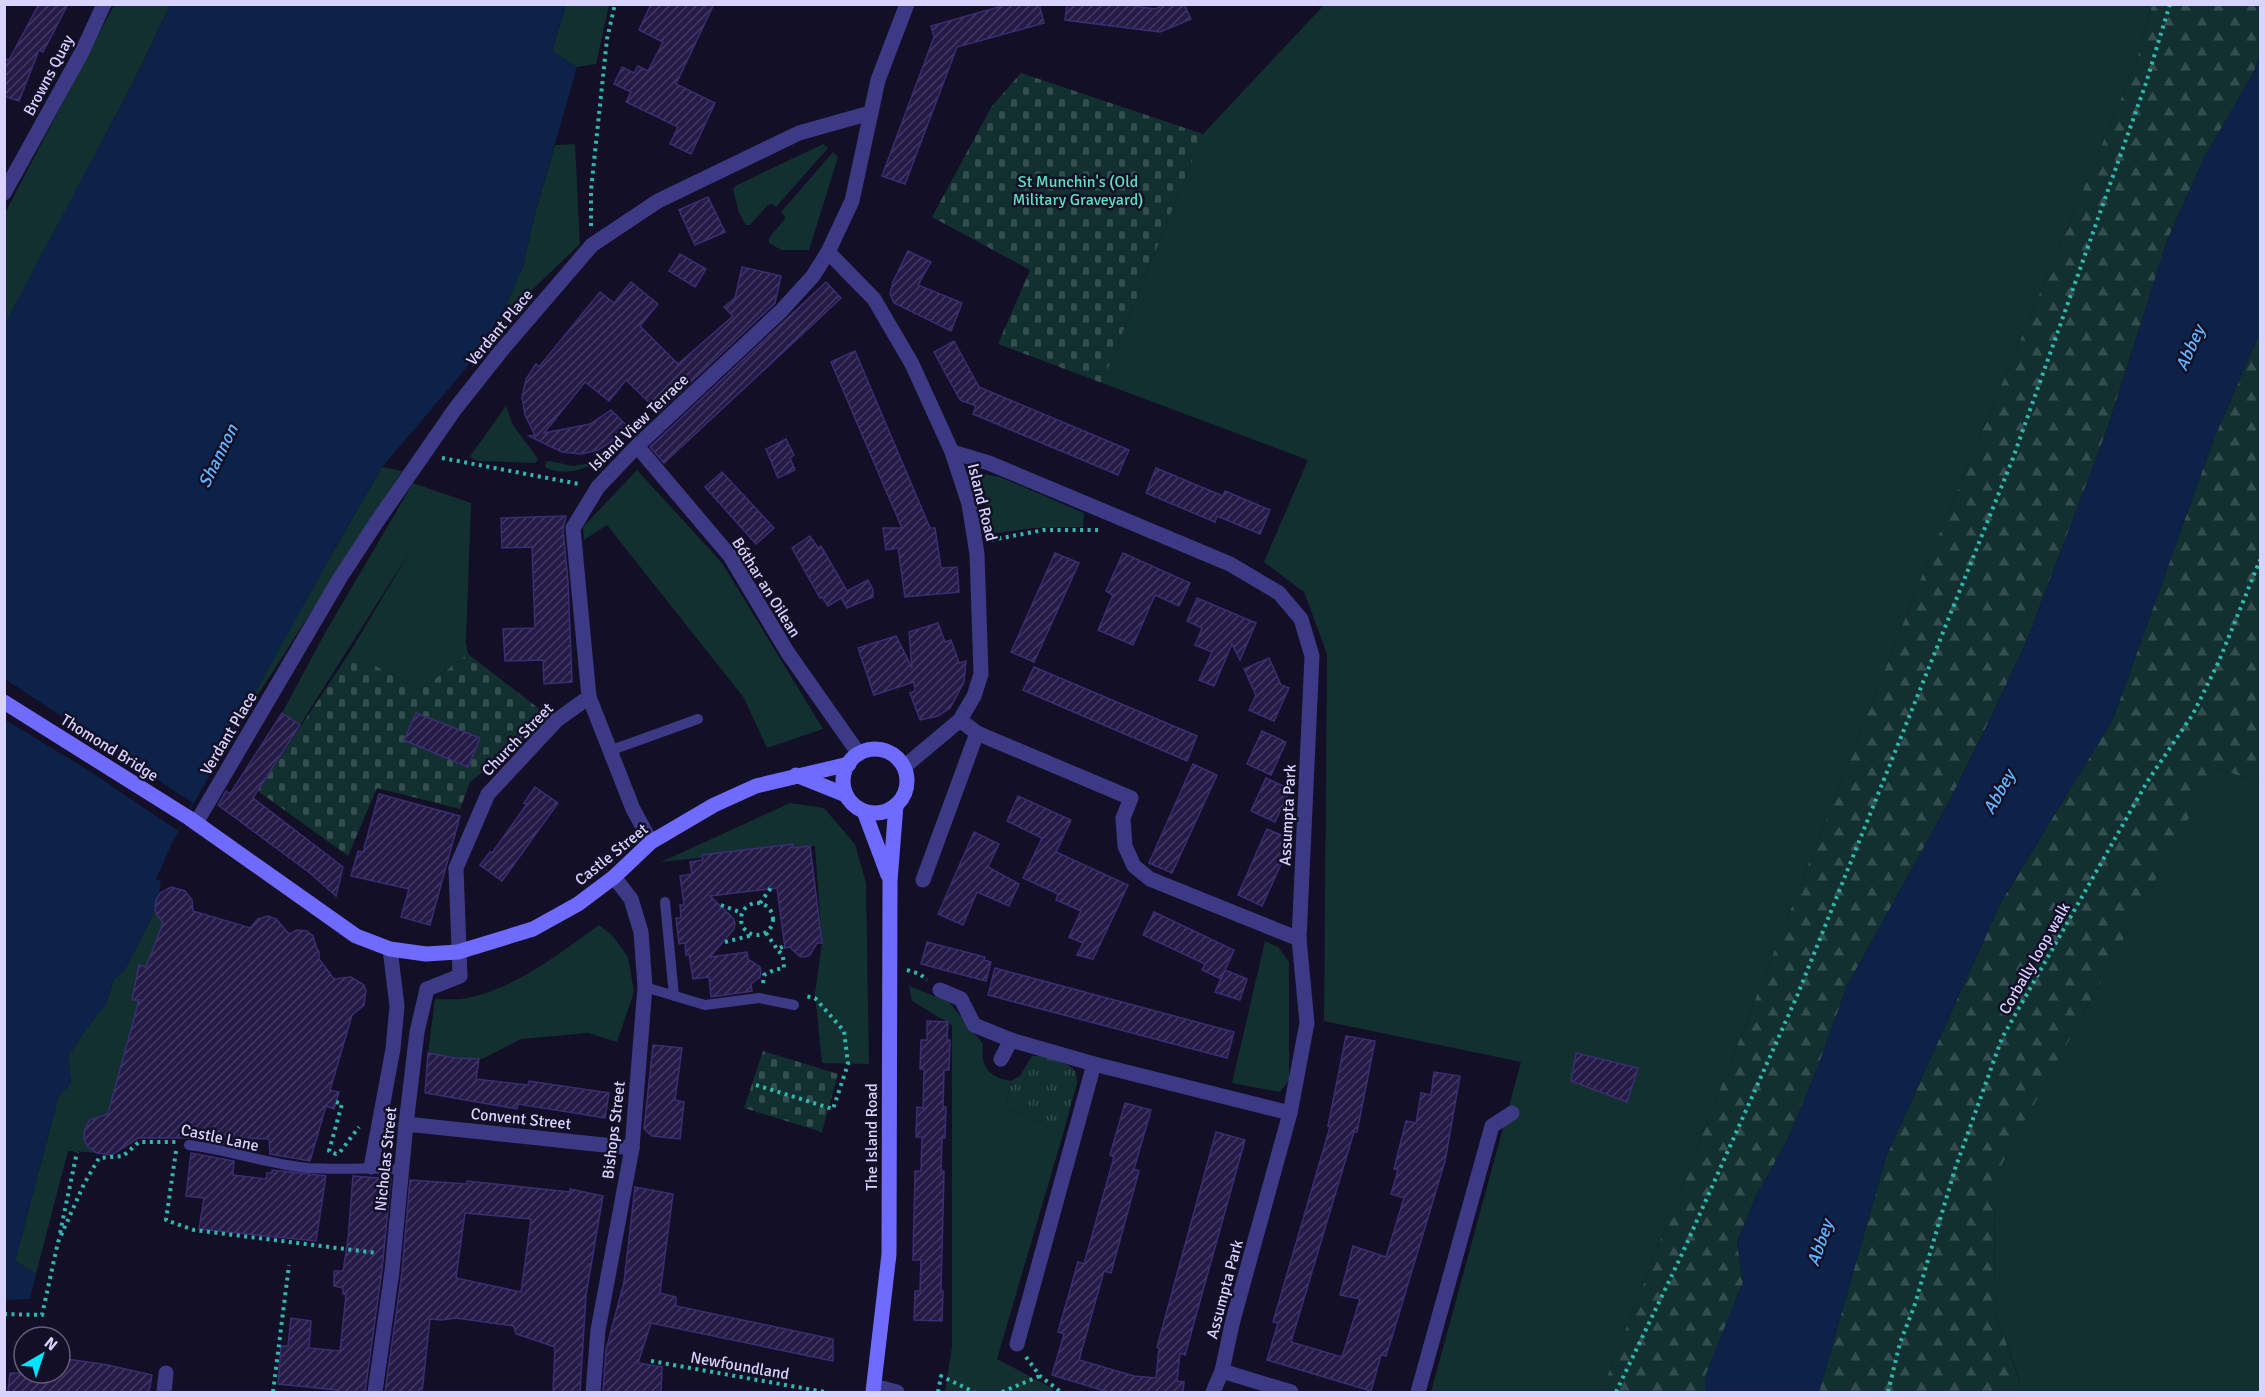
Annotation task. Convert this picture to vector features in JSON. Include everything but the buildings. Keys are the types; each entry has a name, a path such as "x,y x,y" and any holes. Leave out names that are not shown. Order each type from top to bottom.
{"main road":[{"name":"Thomond Bridge","path":"4,702 193,821"},
{"path":"796,775 846,795 856,807 864,811 881,813 897,805 903,797 907,777 903,766 897,758 879,750 868,750 854,759 844,774 846,795"},
{"name":"Castle Street","path":"193,821 356,936 390,949 426,954 458,952 532,929 578,904 614,877 651,842 714,805 756,786 854,759"},
{"name":"The Island Road","path":"874,1389 889,1254 890,881 897,805"},
{"path":"864,811 890,881"}],"street":[{"name":"Browns Quay","path":"4,193 82,52 104,4"},
{"path":"828,252 852,201 878,80 907,4"},
{"name":"Verdant Place","path":"193,821 340,578 423,455 455,409 501,351 592,245 658,201 799,133 870,113"},
{"name":"Island View Terrace","path":"651,842 633,809 589,697 573,528 598,487 637,446 781,311 813,276 828,252"},
{"name":"Island Road","path":"828,252 874,299 912,364 952,452 969,504 976,545 981,674 974,696 960,720 903,766"},
{"name":"Bóthar an Oilean","path":"637,446 730,556 854,759"},
{"name":"Assumpta Park","path":"952,452 989,463 1230,564 1279,593 1301,619 1312,656 1299,939 1307,1023 1290,1113 1232,1324 1222,1371 1213,1392"},
{"name":"Church Street","path":"458,952 456,868 488,794 557,720 589,697"},
{"path":"960,720 976,733 1131,798 1123,818 1125,846 1134,866 1150,879 1299,939"},
{"path":"923,880 976,733"},
{"name":"Bishops Street","path":"593,1392 598,1330 632,1148 645,987 641,932 631,899 614,877"},
{"name":"Nicholas Street","path":"371,1167 393,1050 397,1006 390,949"},
{"name":"Nicholas Street","path":"375,1392 394,1255 417,1032 427,988 460,976 458,952"},
{"path":"940,990 961,999 974,1025 1011,1040 1094,1064 1290,1113"},
{"path":"1001,1059 1011,1040"},
{"path":"1017,1344 1094,1064"},
{"path":"1418,1392 1492,1126 1512,1113"},
{"name":"Convent Street","path":"406,1124 632,1148"},
{"path":"1222,1371 1292,1392"},
{"path":"164,1392 166,1373"},
{"path":"874,1389 897,1392"}],"lane":[{"path":"609,751 698,719"},
{"path":"665,902 674,996"},
{"path":"645,987 705,1005 759,998 794,1005"},
{"name":"Castle Lane","path":"189,1145 265,1162 310,1168 371,1167 401,1170"}],"path":[{"path":"592,245 591,190 607,39 615,4"},
{"path":"1616,1392 1683,1254 1797,996 2013,458 2146,83 2170,4"},
{"path":"423,455 598,487"},
{"path":"976,545 1004,536 1044,530 1112,530"},
{"name":"Corbally loop walk","path":"1888,1392 1900,1343 1914,1307 1955,1169 2002,1038 2147,782 2193,714 2219,661 2260,560"},
{"path":"753,935 743,928 742,913 748,906 760,903 771,888"},
{"path":"725,942 766,933 773,916 771,910 760,903"},
{"path":"720,905 742,913"},
{"path":"759,998 765,975 784,968 783,956 766,933"},
{"path":"777,949 785,946"},
{"path":"890,964 920,974 940,990"},
{"path":"756,1085 833,1109 848,1064 844,1031 815,998 797,994 794,1005"},
{"path":"336,1102 342,1104 329,1150 336,1154 340,1152 360,1126"},
{"name":"Castle Lane","path":"4,1314 42,1315 58,1242 84,1184 99,1158 123,1156 139,1142 178,1142 166,1220 194,1230 394,1255"},
{"path":"58,1242 77,1152"},
{"path":"273,1392 289,1265"},
{"path":"1017,1344 1040,1376 1061,1392"},
{"name":"Newfoundland","path":"651,1361 825,1392"},
{"path":"938,1392 941,1376 974,1392"},
{"path":"1002,1392 1040,1376"}],"green space":[{"path":"114,5 170,5 136,77 5,325 5,213"},
{"path":"566,5 609,5 596,64 577,67 552,51"},
{"path":"1324,5 2152,5 2136,63 1923,573 1601,1392 1431,1392 1521,1062 1324,1021 1327,654 1304,592 1264,562 1308,460 1102,383 1203,134"},
{"path":"2152,5 2260,5 2260,56 2254,72 2204,158 2167,241 2108,427 2027,640 1949,802 1847,986 1817,1069 1787,1141 1756,1196 1737,1242 1743,1282 1706,1376 1706,1392 1601,1392 1923,573 2136,63"},
{"name":"St Munchin's (Old Military Graveyard)","path":"1021,73 1203,134 1102,383 998,344 1030,270 932,217 992,106"},
{"path":"575,144 580,244 532,290 490,340 523,267 534,217 555,145"},
{"path":"823,144 828,148 776,207 772,204 768,205 750,225 746,225 739,213 733,189"},
{"path":"833,152 838,157 809,250 781,250 769,243 769,238 784,220 785,217 781,212"},
{"path":"2260,332 2260,783 2216,768 1995,1177 1994,1308 2020,1383 2003,1392 1819,1392 1886,1157 2001,902 2113,719 2213,441"},
{"path":"506,406 513,425 536,456 538,460 535,463 479,461 471,458"},
{"path":"546,462 573,466 596,462 578,470 564,472 545,467"},
{"path":"382,467 402,471 216,760 329,559"},
{"path":"637,470 722,563 823,729 767,748 744,698 607,525 584,540 583,527"},
{"path":"984,474 1000,477 1084,513 1083,527 1033,528 990,534 986,505 978,481 978,477"},
{"path":"413,483 471,503 466,642 468,654 420,690 350,652 412,548 300,725 282,713 325,633"},
{"path":"350,652 420,690 468,654 551,718 470,782 460,809 377,788 348,856 258,791"},
{"path":"2216,768 2260,783 2260,1392 2003,1392 2020,1382 1994,1308 1995,1177"},
{"path":"790,803 824,808 855,844 866,883 869,1064 822,1063 815,994 822,943 815,846 661,862"},
{"path":"155,911 163,923 146,967 139,965 132,1000 139,1000 108,1114 90,1120 85,1134 89,1146 97,1153 68,1151 36,1274 15,1261 59,1095 71,1083 68,1056 106,1004 114,979 124,971"},
{"path":"599,925 612,935 628,957 634,992 617,1042 588,1033 521,1039 482,1059 455,1058 428,1053 435,999 468,998 504,986 553,958"},
{"path":"1265,941 1278,947 1289,962 1289,1080 1280,1092 1232,1083"},
{"path":"909,986 949,1002 983,1044 983,1059 988,1070 997,1077 1011,1081 1006,1107 1063,1134 997,1359 1052,1388 1054,1392 945,1392 952,1347 952,1025 912,1001"},
{"path":"763,1051 838,1074 822,1132 744,1108"},
{"path":"1032,1056 1056,1060 1068,1065 1076,1072 1077,1083 1063,1134 1006,1107 1011,1081 1020,1076"}],"water":[{"name":"Shannon","path":"170,5 566,5 552,51 577,67 534,217 523,267 490,340 382,467 171,845 156,879 161,881 155,911 124,971 114,979 106,1004 68,1056 71,1083 59,1095 15,1261 36,1274 30,1299 5,1300 4,325 136,77"},
{"name":"Abbey","path":"2260,56 2260,332 2213,441 2113,719 2001,902 1886,1157 1819,1392 1706,1392 1705,1376 1743,1282 1737,1242 1756,1196 1787,1141 1817,1069 1847,986 1949,802 2027,640 2108,427 2167,241 2204,158 2254,72"}],"pier":[{"path":"5,679 193,803 178,831 91,772 4,719"}]}
